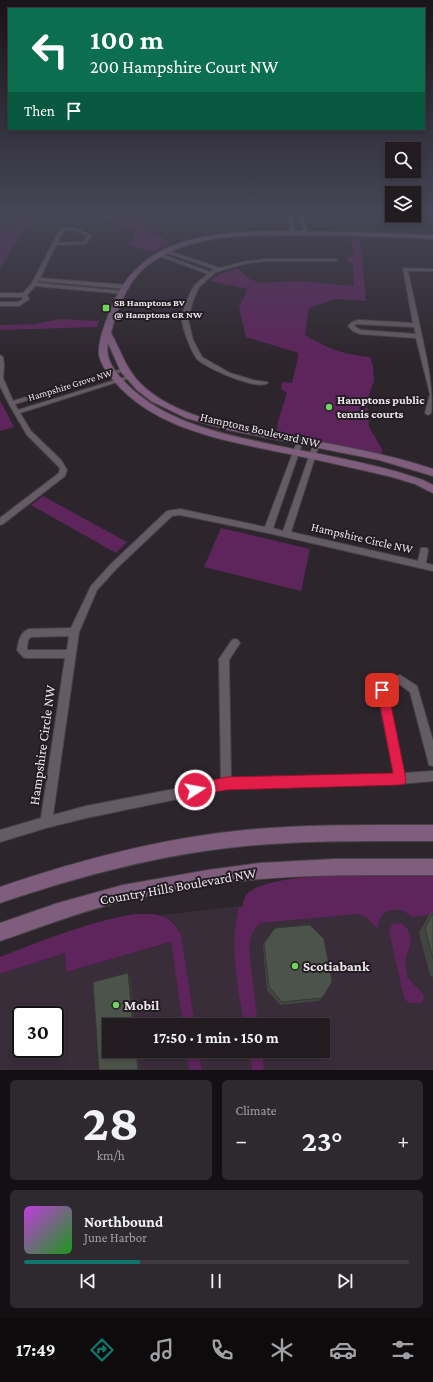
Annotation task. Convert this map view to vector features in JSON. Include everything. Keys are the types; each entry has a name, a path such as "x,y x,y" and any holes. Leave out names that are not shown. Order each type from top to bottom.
{"street":[{"path":"0,295 24,295 34,284 46,262"},
{"name":"Hamptons Boulevard NW","path":"148,262 123,293 109,322 102,348 112,373 118,381 154,410 175,421 208,433 394,474 420,482 433,489"},
{"path":"179,262 210,273"},
{"path":"198,262 218,269"},
{"path":"255,262 218,269 210,273 197,286 190,301 185,319 190,340 200,358 228,374 252,382 265,384"},
{"path":"428,413 433,394 405,269 433,270"},
{"path":"37,279 127,287"},
{"path":"34,284 123,293"},
{"path":"0,304 19,304 26,299 24,295"},
{"path":"417,325 359,322 354,323 351,326 360,332 419,336"},
{"name":"Hamptons Boulevard NW","path":"107,333 127,373 141,389 163,404 179,412 200,420 237,429 300,441 403,464 433,473"},
{"name":"Hampshire Grove NW","path":"0,357 2,361 0,378 29,433 43,448 62,463 64,468 62,474 0,522"},
{"name":"Hampshire Grove NW","path":"12,403 112,373 127,373"},
{"name":"Hampshire Grove NW","path":"17,412 118,381 127,373"},
{"path":"268,530 300,441"},
{"path":"286,534 316,445"},
{"name":"Hampshire Circle NW","path":"433,568 268,530 180,512 170,513 114,566 94,588 74,632 46,822 86,812 226,784 400,779 433,776"},
{"path":"422,565 424,550"},
{"path":"70,654 26,654 22,650 24,638 29,633 74,632"},
{"path":"226,784 224,660 235,643"},
{"path":"400,779 382,690 387,683 400,679 414,689 433,761"},
{"path":"0,836 46,822"},
{"path":"0,894 36,882 110,863 167,850 215,842 244,838 313,834 433,833"},
{"name":"Country Hills Boulevard NW","path":"0,932 58,912 123,893 216,877 260,871 327,868 433,867"}],"shaded area":[{"path":"0,262 4,262 0,268"},
{"path":"348,262 362,262 366,301 335,299 309,308 305,335 336,350 352,355 370,357 373,366 374,380 367,402 369,427 382,449 382,454 277,432 278,421 287,393 281,389 282,382 292,383 299,353 246,337 239,307 248,289 210,281 221,274 237,268 251,280 262,283 297,281 354,286 353,263"},
{"path":"60,319 99,321 97,327 0,330 0,325 35,324"},
{"path":"0,400 14,427 0,431"},
{"path":"43,496 127,542 116,553 31,505"},
{"path":"221,528 310,549 301,591 204,567"},
{"path":"345,875 433,875 433,914 413,917 402,911 390,910 385,912 382,916 378,929 366,917 357,914 260,923 253,931 249,948 257,1018 243,1018 236,966 235,936 239,907 242,908 247,894 258,887 275,882 297,878"},
{"path":"433,895 433,1070 202,1070 200,1058 330,1058 330,1018 194,1018 181,934 173,922 162,915 250,905"},
{"path":"134,914 162,916 167,918 176,927 181,934 194,1018 182,1018 171,942 66,972 65,953 0,974 0,957 49,938 117,917"},
{"path":"400,923 408,930 411,942 405,961 408,978 423,994 424,998 421,1003 409,1002 404,997 389,931 392,924"},
{"path":"172,942 182,1018 102,1018 102,1058 188,1058 189,1070 0,1070 0,974 65,953 66,972"},
{"path":"188,1058 200,1058 202,1070 189,1070"},
{"path":"250,1058 262,1058 264,1070 252,1070"}],"building":[{"path":"433,913 433,959 425,928"},
{"name":"Scotiabank","path":"310,925 324,939 332,982 322,998 282,1002 269,987 264,943 275,928"},
{"name":"Mobil","path":"128,973 132,1018 102,1018 102,1058 137,1058 138,1070 99,1070 93,982"}],"place":[{"name":"SB Hamptons BV @ Hamptons GR NW","path":"106,308"},
{"name":"Hamptons public tennis courts","path":"329,407"},
{"name":"Scotiabank","path":"295,966"},
{"name":"Mobil","path":"116,1005"}],"route":[{"path":"195,790 226,784 400,779 382,690"}]}
